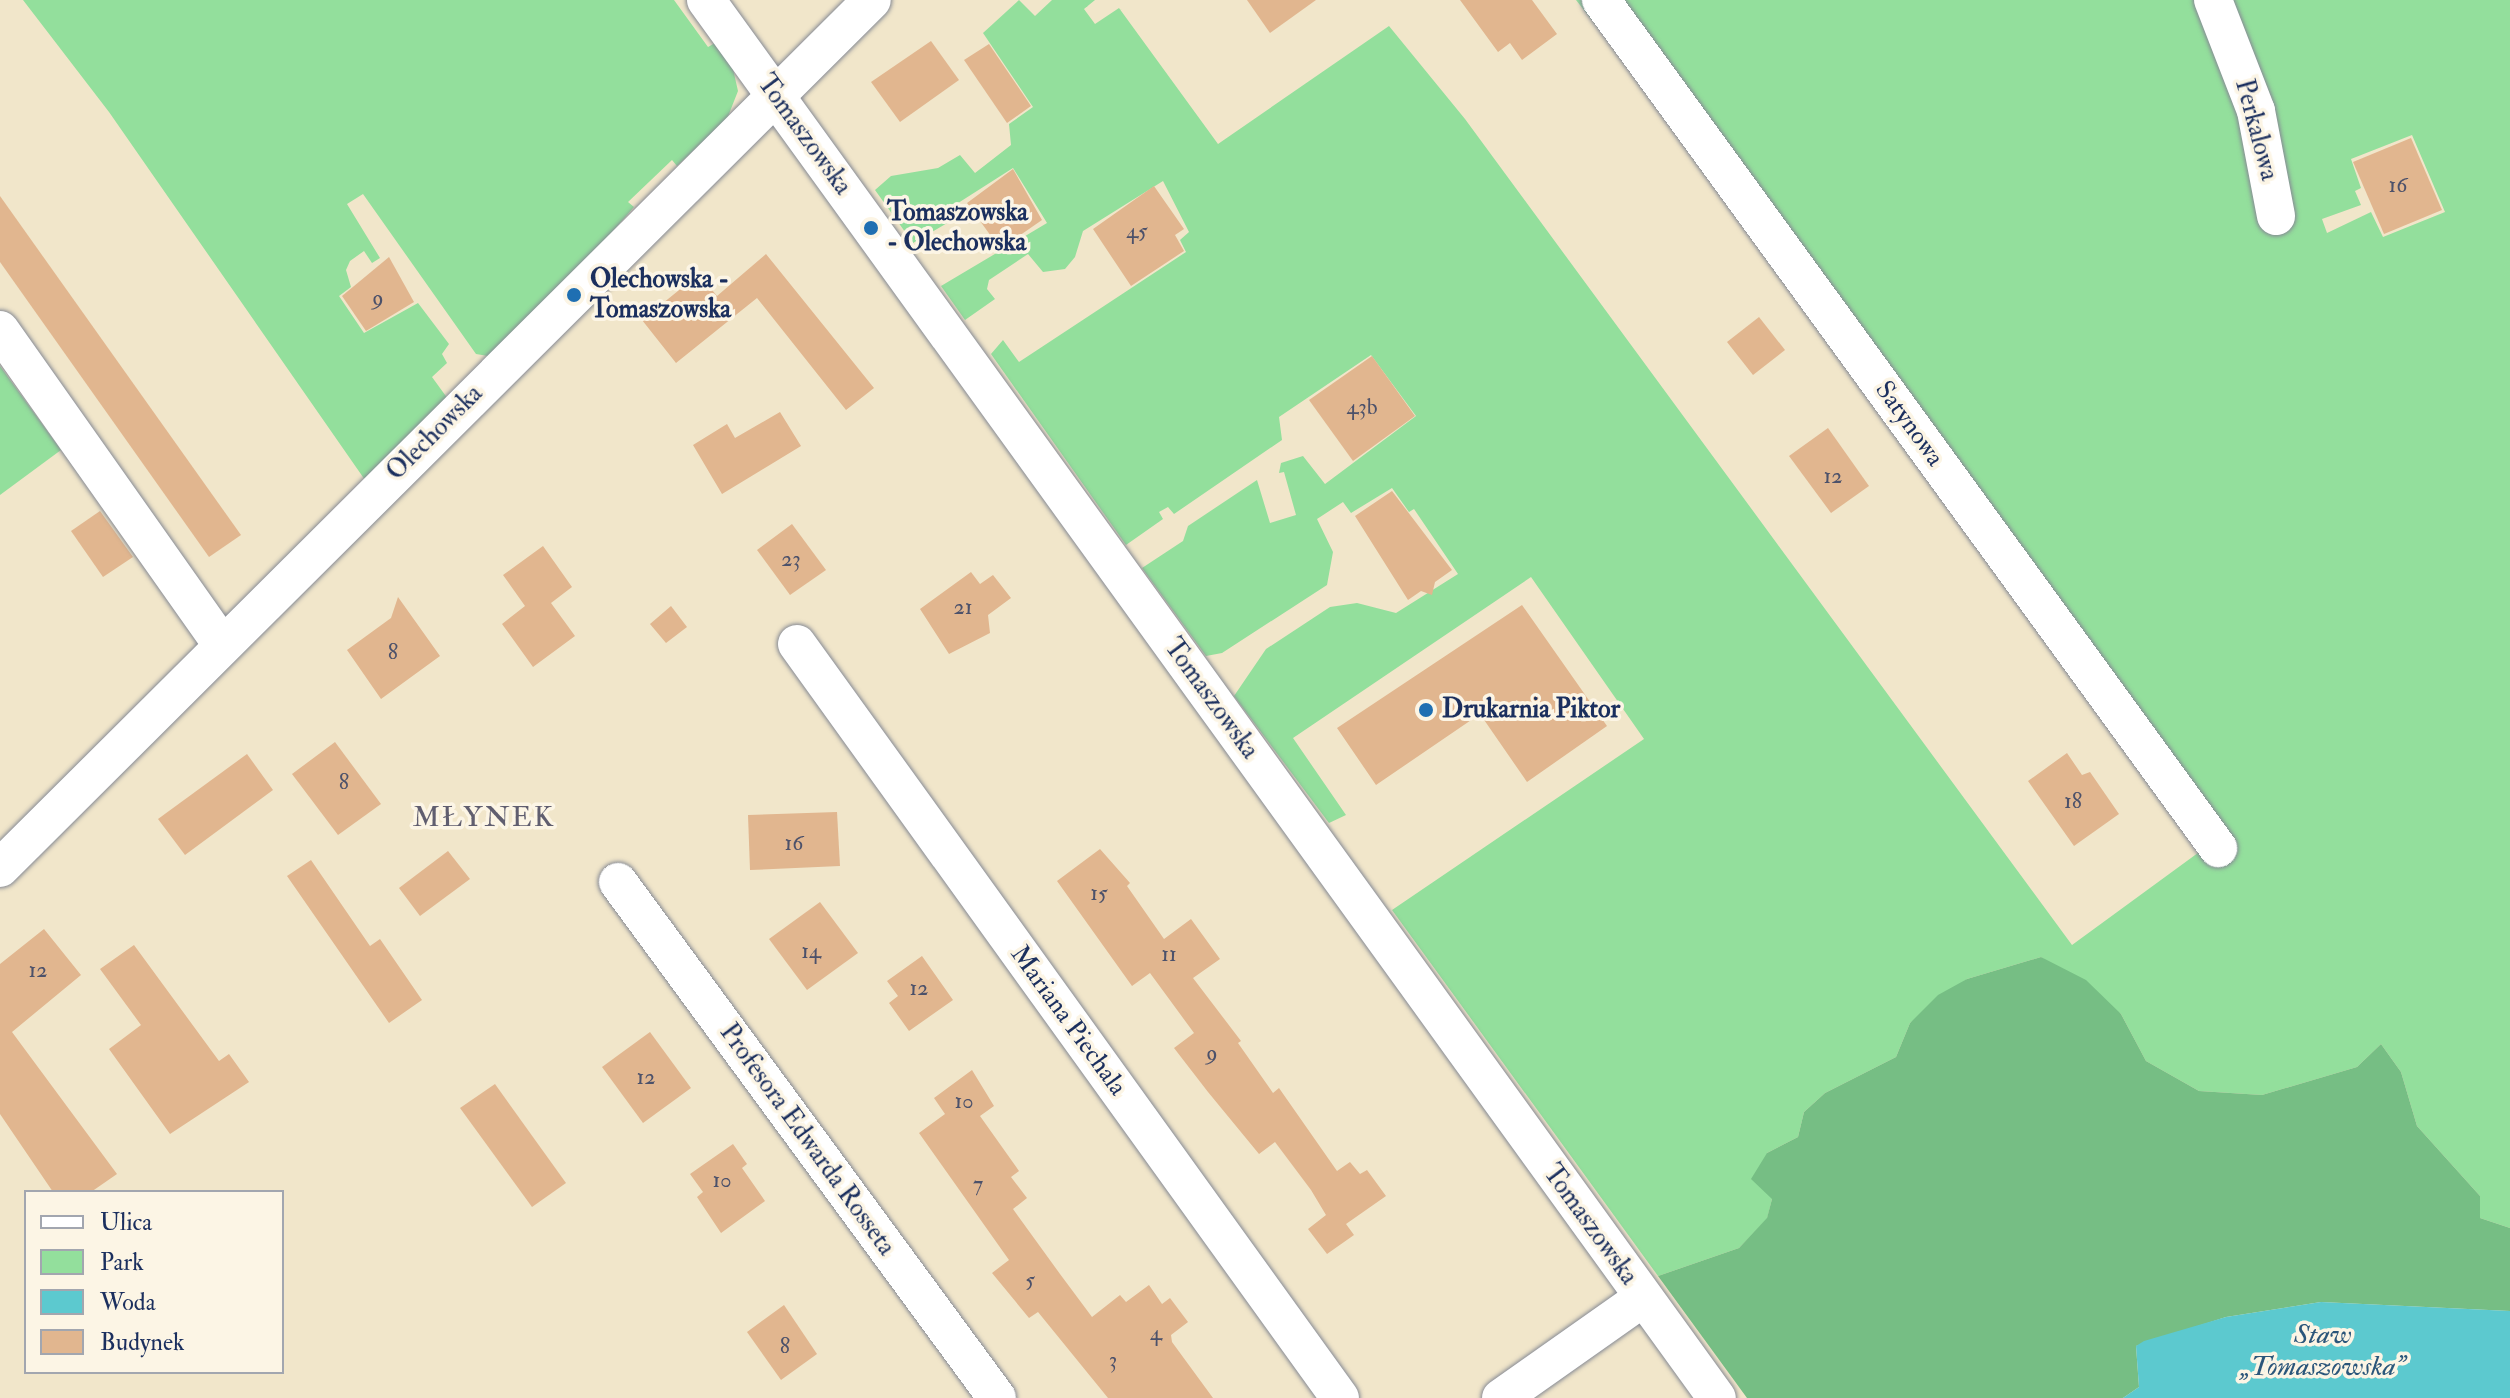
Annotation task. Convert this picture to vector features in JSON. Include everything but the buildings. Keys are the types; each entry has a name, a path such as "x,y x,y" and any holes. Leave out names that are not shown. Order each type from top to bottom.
{"street":[{"name":"Tomaszowska","path":"706,0 1717,1398"},
{"name":"Olechowska","path":"0,868 872,0"},
{"name":"Satynowa","path":"1601,0 2218,848"},
{"name":"Perkalowa","path":"2213,0 2256,111 2276,216"},
{"path":"0,330 222,645"},
{"name":"Mariana Piechala","path":"797,644 1340,1398"},
{"name":"Profesora Edwarda Rosseta","path":"618,882 997,1398"},
{"path":"1501,1398 1643,1298"}],"green space":[{"path":"23,0 674,0 708,47 715,43 733,69 738,91 727,119 677,166 672,160 628,202 634,207 606,239 488,356 476,354 363,194 347,204 380,258 372,263 364,251 350,261 346,270 351,287 339,296 364,333 418,303 449,344 442,354 447,363 432,377 448,399 365,480 109,112"},
{"path":"1019,0 1035,16 1052,0 1095,0 1084,9 1095,24 1119,8 1218,144 1389,26 1465,119 2072,945 2217,839 1983,516 1576,0 2510,0 2510,1228 2480,1218 2480,1196 2417,1126 2401,1072 2381,1044 2357,1067 2262,1095 2199,1091 2146,1061 2121,1014 2041,957 1967,979 1910,1023 1896,1057 1825,1093 1804,1112 1798,1137 1767,1153 1772,1199 1767,1219 1739,1248 1658,1276 1392,910 1644,739 1531,577 1293,738 1346,815 1329,823 1234,696 1266,649 1330,607 1357,603 1396,613 1458,574 1414,509 1409,512 1392,488 1351,513 1343,502 1317,519 1333,552 1327,585 1222,653 1206,656 1142,568 1183,541 1188,526 1257,480 1270,523 1296,515 1284,472 1279,473 1281,463 1303,456 1325,484 1416,416 1371,355 1279,417 1282,440 1174,514 1168,507 1159,512 1163,519 1126,545 991,354 1003,340 1019,362 1186,252 1180,240 1189,232 1163,181 1083,231 1075,257 1065,269 1043,272 1028,254 989,280 987,289 995,299 965,320 941,286 1047,223 1013,168 955,205 961,215 913,243 875,190 891,176 938,168 960,155 975,173 1011,145 1009,124 1033,107 983,33","holes":["2412,135 2445,212 2383,237 2371,212 2327,233 2322,219 2361,205 2355,191 2361,188 2351,159"]},
{"path":"0,366 61,450 0,495"},
{"path":"2041,957 2086,980 2121,1014 2146,1061 2199,1091 2262,1095 2357,1067 2381,1044 2401,1072 2417,1126 2480,1196 2480,1218 2510,1228 2510,1311 2321,1302 2226,1317 2136,1346 2139,1387 2123,1398 1747,1398 1658,1276 1739,1248 1767,1218 1772,1199 1751,1179 1767,1153 1798,1137 1804,1112 1825,1093 1896,1057 1910,1023 1938,995 1967,979"}],"water":[{"name":"Staw „Tomaszowska”","path":"2321,1302 2510,1311 2510,1398 2123,1398 2139,1387 2136,1346 2144,1341 2226,1317"}],"place":[{"name":"Tomaszowska - Olechowska","path":"871,228"},
{"name":"Olechowska - Tomaszowska","path":"574,295"},
{"name":"Drukarnia Piktor","path":"1426,710"}],"district":[{"name":"MŁYNEK","path":"484,818"}]}
